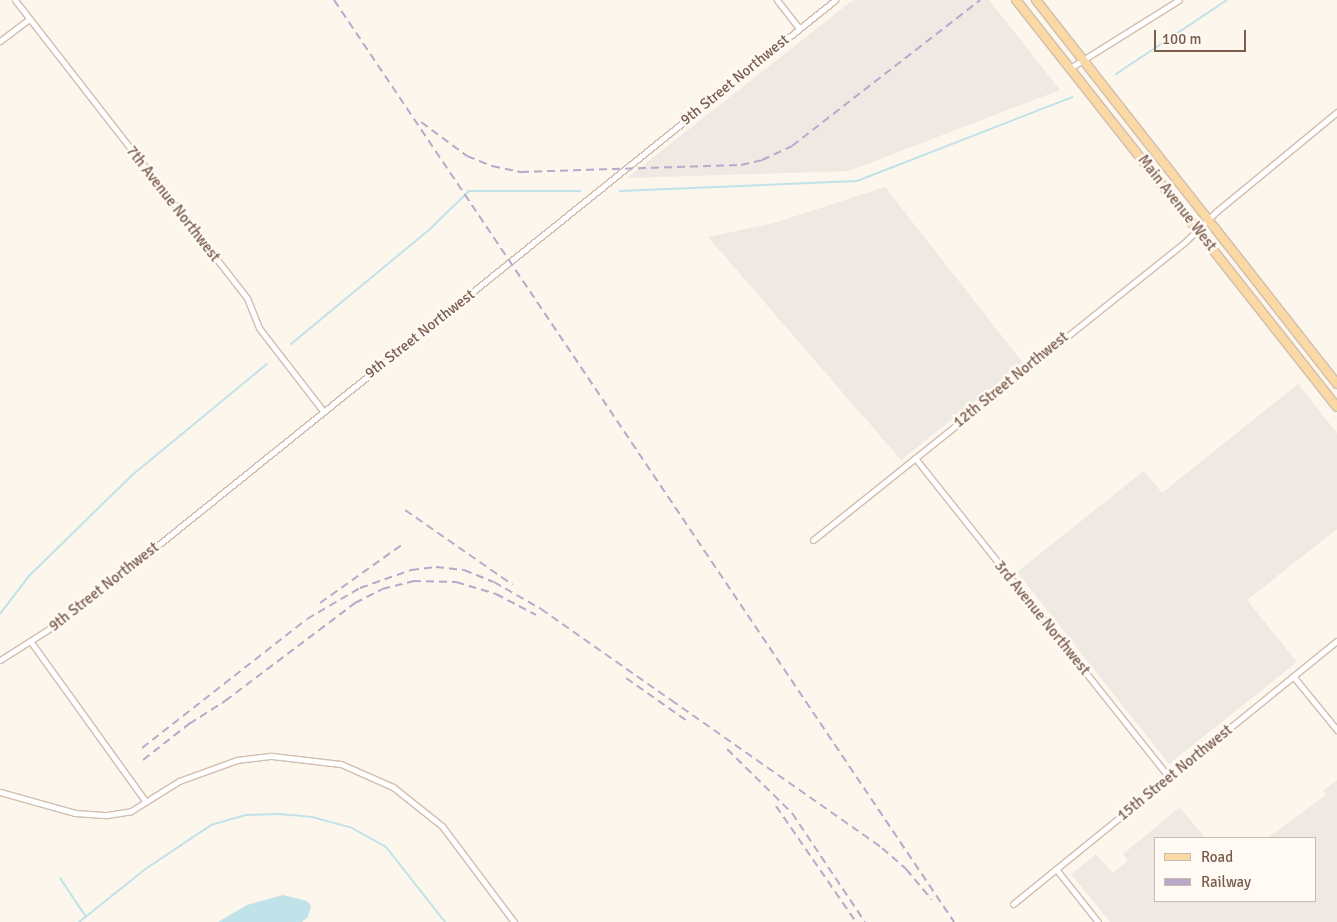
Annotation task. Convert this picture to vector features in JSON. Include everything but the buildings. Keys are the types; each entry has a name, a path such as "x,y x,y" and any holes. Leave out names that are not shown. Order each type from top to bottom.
{"main road":[{"name":"Main Avenue West","path":"1016,0 1337,408"},
{"name":"Main Avenue West","path":"1036,0 1337,384"}],"street":[{"name":"7th Avenue Northwest","path":"15,0 247,298 259,328 324,412"},
{"path":"777,0 799,28"},
{"name":"9th Street Northwest","path":"0,660 31,642 106,587 835,0"},
{"path":"1070,68 1179,0"},
{"path":"0,42 30,19"},
{"name":"12th Street Northwest","path":"813,540 1198,230 1217,211 1337,112"},
{"name":"3rd Avenue Northwest","path":"914,458 1169,777"},
{"name":"15th Street Northwest","path":"1013,904 1337,641"},
{"path":"31,642 146,802"},
{"path":"1293,676 1337,730"},
{"path":"0,792 75,812 107,816 131,811 179,781 237,760 272,756 341,764 393,787 442,826 514,922"},
{"path":"1056,869 1098,922"}],"shaded area":[{"path":"853,0 989,0 1060,90 849,171 627,178"},
{"path":"885,187 1023,363 901,460 708,237 774,223"},
{"path":"1298,384 1337,433 1337,529 1247,600 1297,662 1169,764 1017,572 1144,471 1162,493"},
{"path":"1337,780 1337,922 1110,922 1071,874 1096,854 1113,873 1128,861 1123,854 1180,807 1204,837 1154,837 1154,902 1317,902 1317,837 1268,837 1326,795 1323,791"}],"water":[{"path":"283,895 307,901 311,906 308,917 302,922 218,922 247,905"}],"waterway":[{"path":"1116,74 1227,0"},
{"path":"620,191 857,181 1072,97"},
{"path":"291,344 430,229 469,191 580,191"},
{"path":"0,614 29,576 131,476 267,364"},
{"path":"79,922 147,868 211,825 247,815 279,814 312,817 350,827 386,847 445,922"},
{"path":"60,878 86,917"}],"railway":[{"path":"334,0 954,922"},
{"path":"421,122 467,156 492,166 521,172 741,165 762,160 792,146 980,0"},
{"path":"405,510 513,585"},
{"path":"320,603 403,544"},
{"path":"142,748 307,619 360,588 411,570 436,567 464,570 494,582 541,609 882,848 906,869 932,900"},
{"path":"189,724 225,701 355,603 382,589 413,581 456,582 496,594 536,615"},
{"path":"626,678 690,723"},
{"path":"143,760 194,720"},
{"path":"727,749 792,813 865,922"},
{"path":"776,806 856,922"}]}
